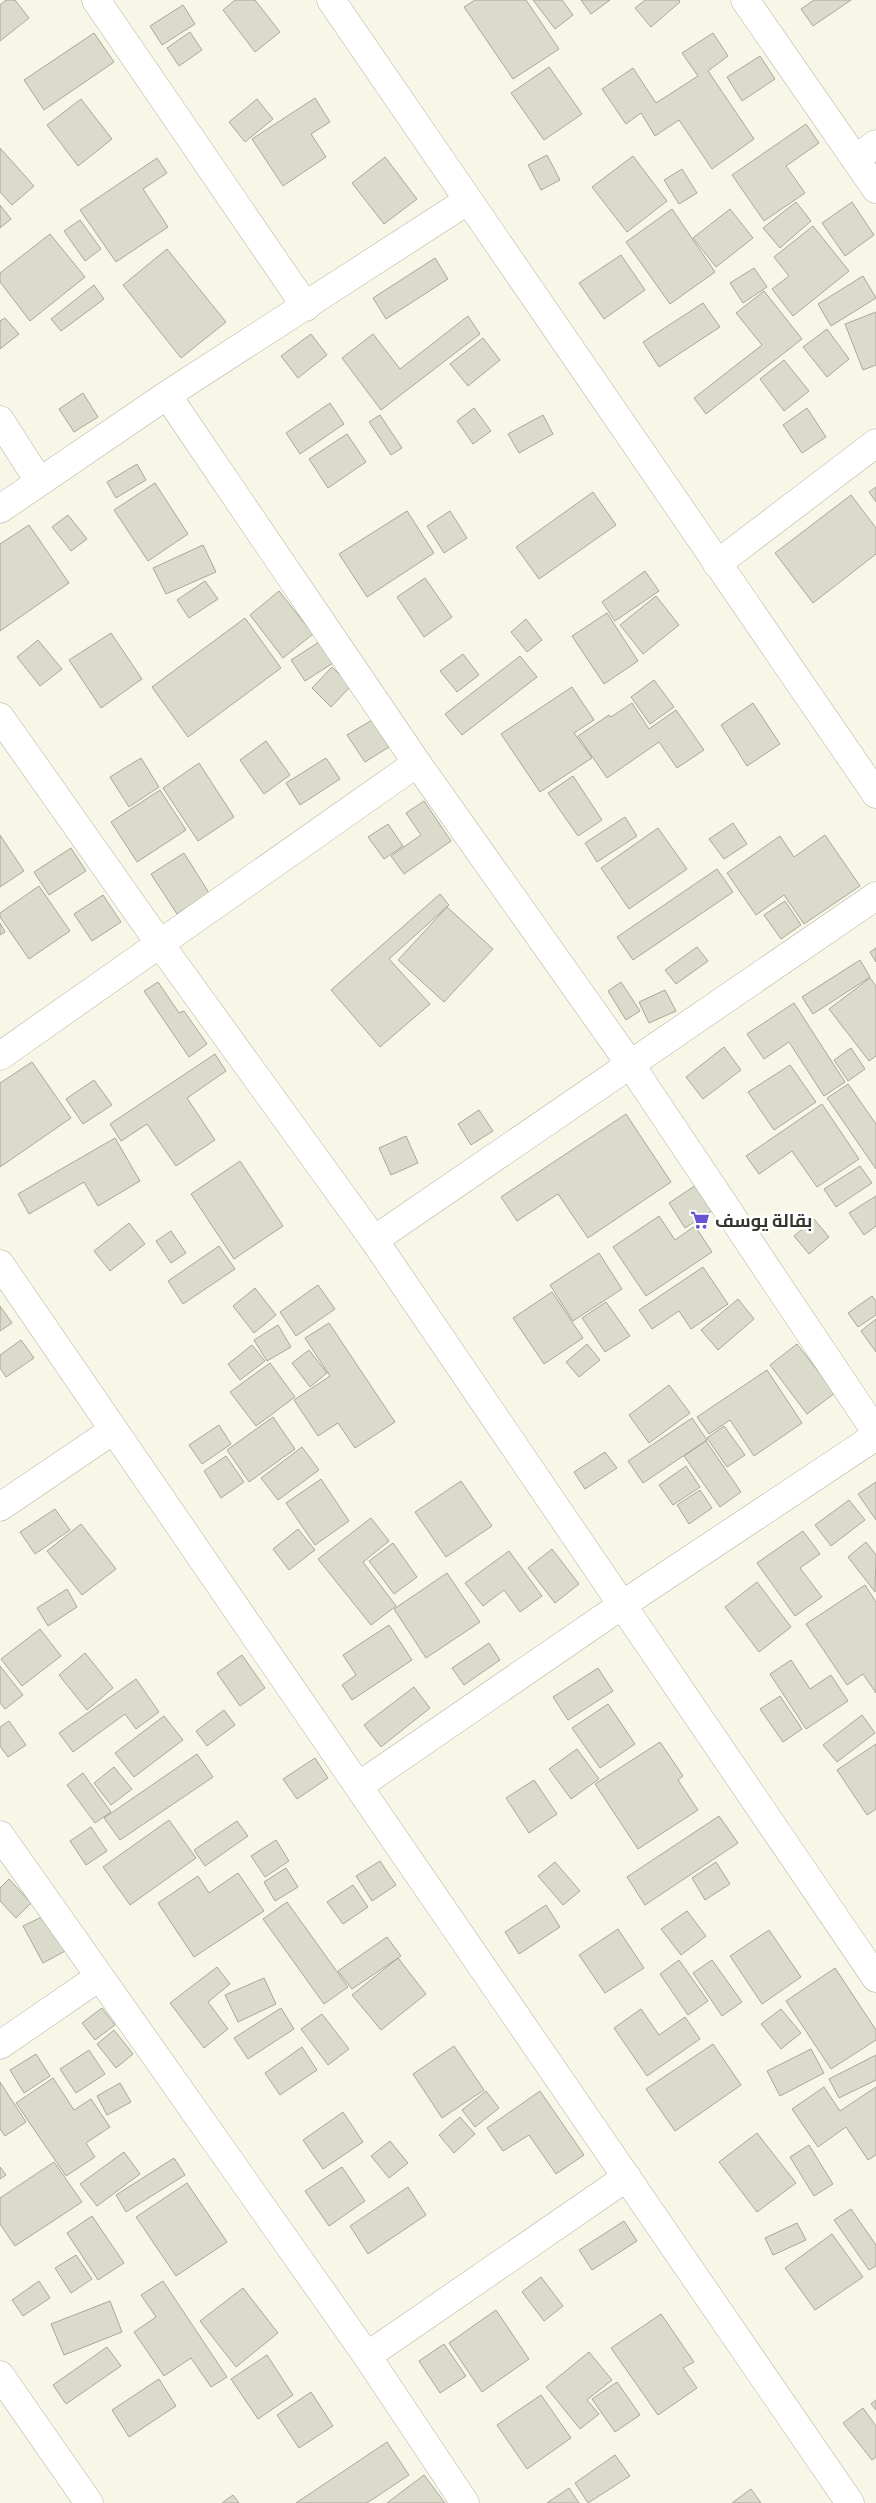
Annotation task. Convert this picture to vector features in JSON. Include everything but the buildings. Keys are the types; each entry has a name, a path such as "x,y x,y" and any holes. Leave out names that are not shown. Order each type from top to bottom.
{"street":[{"path":"96,0 306,307"},
{"path":"331,0 467,201 876,794"},
{"path":"745,0 866,151 876,189"},
{"path":"0,509 167,395 306,307 467,201"},
{"path":"167,395 417,763 630,1064 876,1432"},
{"path":"0,420 39,481"},
{"path":"717,564 876,443"},
{"path":"0,716 160,944 374,1240 876,1978"},
{"path":"0,1056 417,763"},
{"path":"374,1240 876,896"},
{"path":"0,1264 112,1431 360,1785 850,2503"},
{"path":"0,1507 112,1431"},
{"path":"360,1785 622,1605 876,1436"},
{"path":"0,1835 367,2356 465,2503"},
{"path":"0,2046 99,1977"},
{"path":"367,2356 627,2177"},
{"path":"0,2375 89,2503"}],"place":[{"name":"بقالة يوسف","path":"700,1220"}]}
